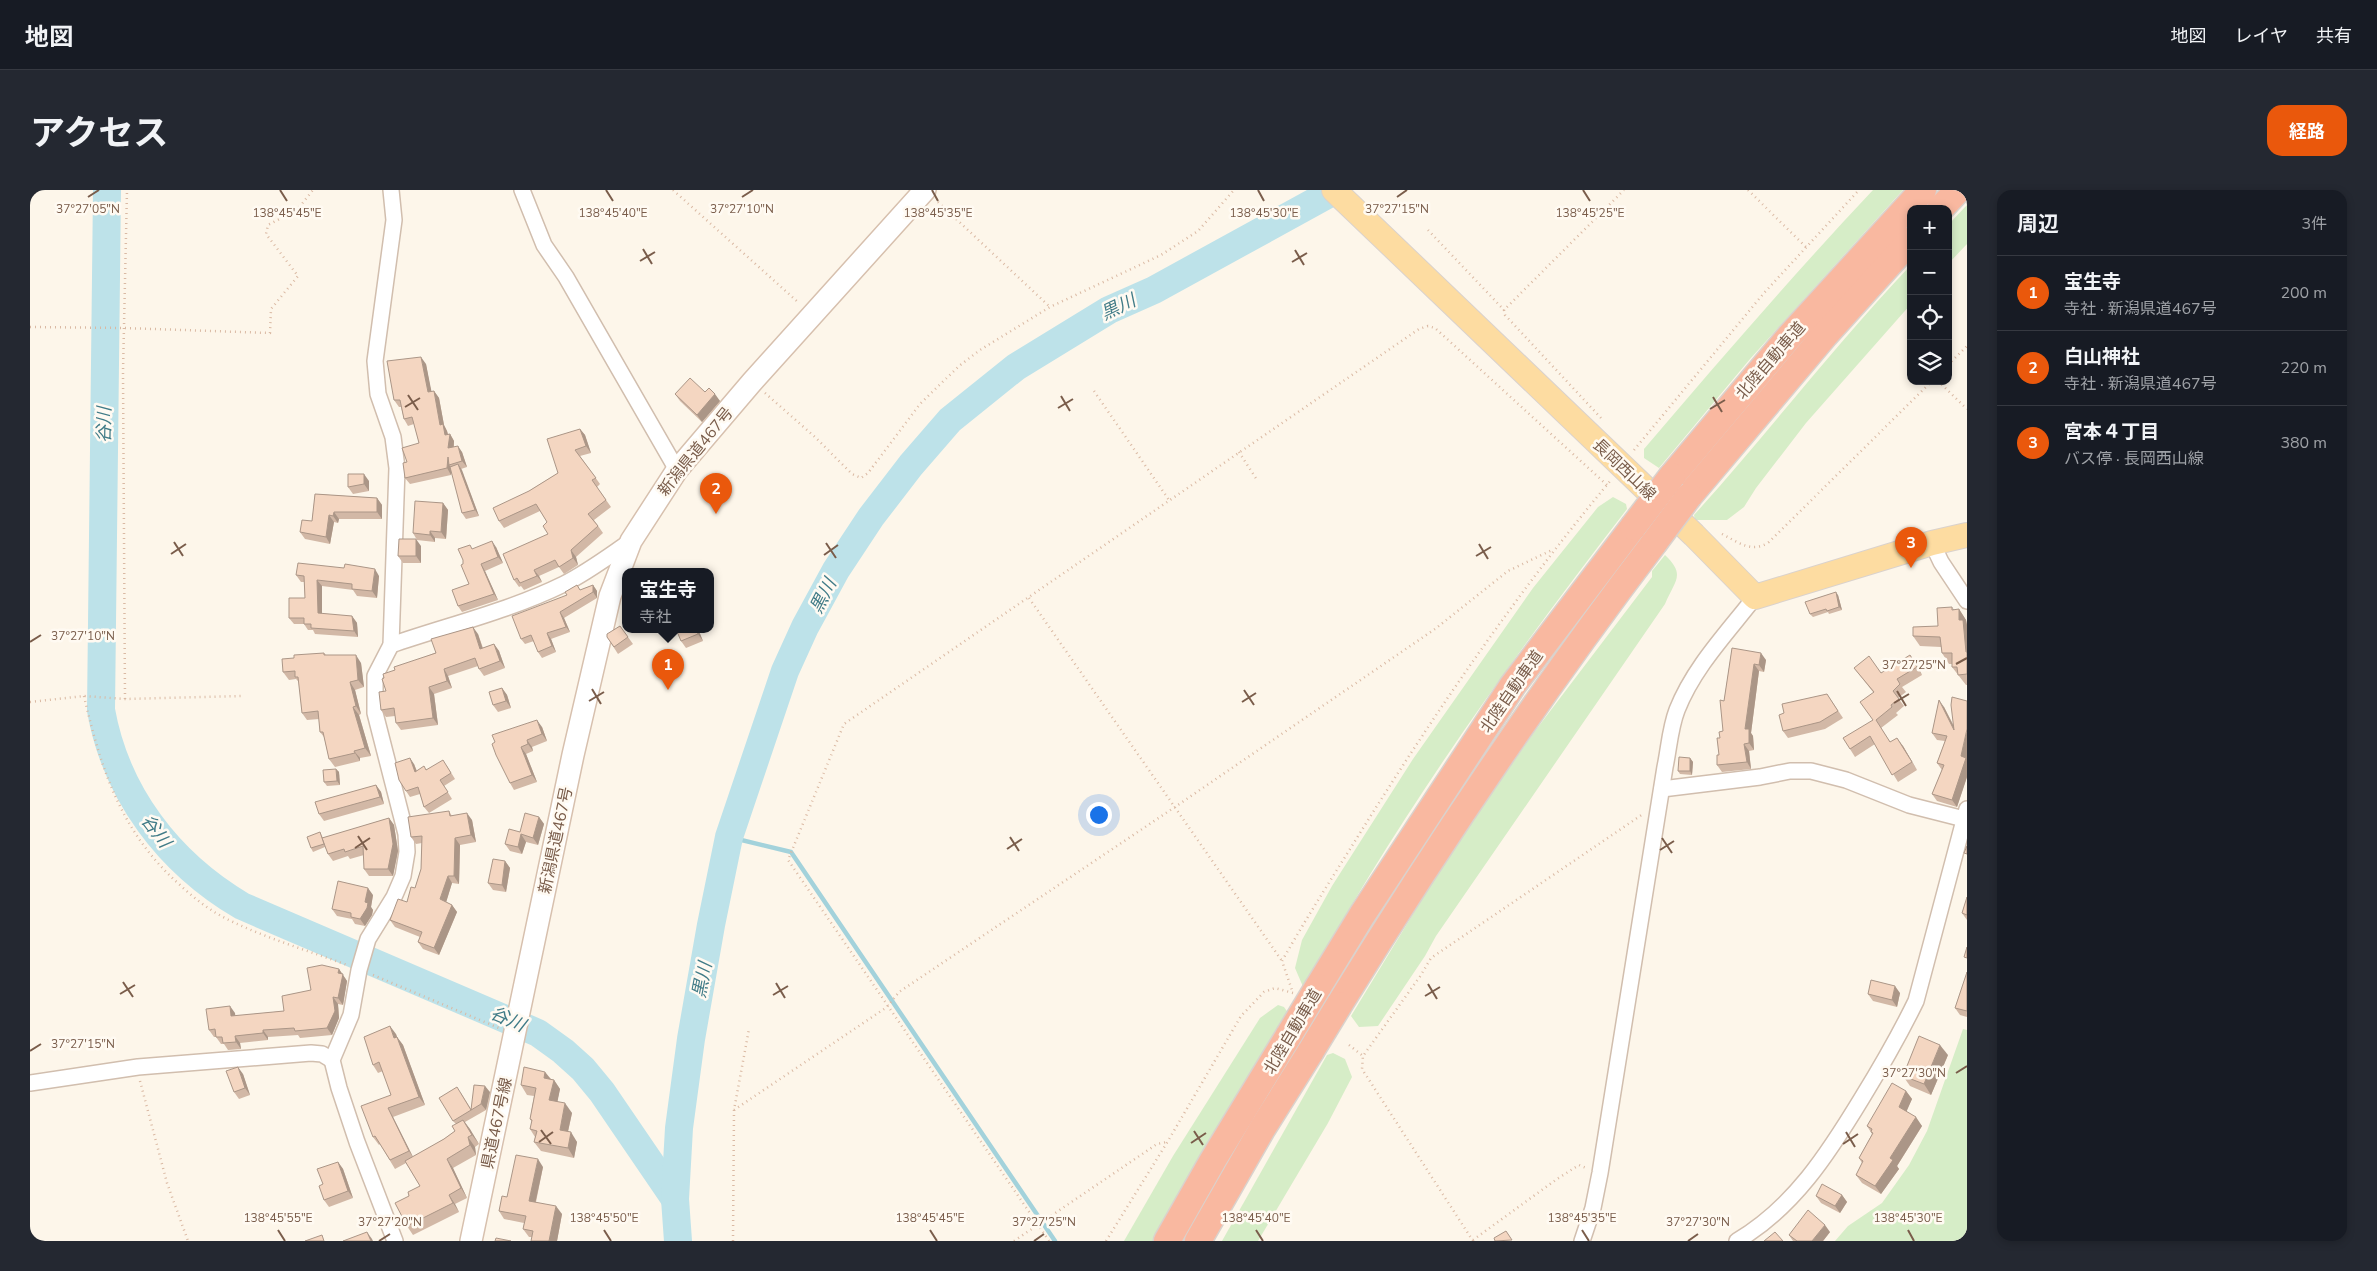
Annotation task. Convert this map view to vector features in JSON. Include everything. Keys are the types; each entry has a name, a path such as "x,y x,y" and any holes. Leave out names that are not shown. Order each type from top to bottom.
{"highway":[{"name":"北陸自動車道","path":"1167,1241 1367,906 1513,685 1672,476 1789,337 1923,190"},
{"path":"1944,205 1958,190"},
{"name":"北陸自動車道","path":"1198,1241 1262,1129 1338,1005 1488,770 1594,621 1689,496 1825,335 1907,244"}],"main road":[{"name":"新潟県道467号","path":"520,1005 573,755 610,596 631,540 677,470 752,382 925,190"},
{"name":"長岡西山線","path":"1334,190 1374,230 1624,455 1694,535 1755,597"},
{"path":"1755,597 1932,543 1967,535"},
{"name":"県道467号線","path":"471,1241 520,1005"}],"street":[{"path":"391,190 394,220 375,361 378,394 393,437 397,468 392,645 375,676 375,713 406,834 407,852 403,876 394,898 368,939 359,970 352,1015 332,1060 338,1088 395,1241"},
{"path":"522,190 544,245 566,277 677,470"},
{"path":"392,645 506,609 564,584 631,540"},
{"path":"1932,543 1941,562 1967,601"},
{"path":"1582,1241 1593,1208 1600,1173 1661,796 1677,711 1702,663 1755,597"},
{"path":"1661,796 1790,771 1811,771 1846,780 1909,805 1965,814 1916,1001 1903,1027 1847,1123 1798,1192 1776,1214 1737,1241"},
{"path":"30,1083 138,1067 311,1053 322,1054 332,1060"}],"path":[{"path":"125,699 124,328 127,190"},
{"path":"30,327 124,328 270,334 271,309 298,276 266,234 268,225 297,210 313,190"},
{"path":"673,190 813,315"},
{"path":"925,190 1050,307"},
{"path":"752,382 815,437 852,474 861,478 868,474 904,424 946,378 980,350 1050,307 1161,255 1198,231 1234,190"},
{"path":"1504,310 1624,190"},
{"path":"1748,190 1806,247"},
{"path":"1282,961 1309,914 1395,777 1488,639 1553,550 1607,485 1624,455 1633,451 1706,361 1859,190"},
{"path":"1428,230 1606,422"},
{"path":"1049,1241 788,860 844,724 1411,334 1428,326 1435,328 1607,485"},
{"path":"1952,361 1967,346"},
{"path":"1694,535 1721,534 1752,549 1761,548 1928,385"},
{"path":"1942,385 1967,409"},
{"path":"1094,391 1169,500"},
{"path":"1239,452 1257,480"},
{"path":"734,1110 887,1007 899,992 1176,807 1435,629 1508,571 1553,550"},
{"path":"1029,598 1282,961 1293,993 1275,988 1264,992 1254,1000 1241,1016 1206,1072 1168,1141 1106,1241"},
{"path":"84,696 96,747 120,810 140,842 168,875 198,902 232,922 399,984 514,1034"},
{"path":"30,702 84,696 125,699 243,696"},
{"path":"1600,1173 1579,1165 1472,1241 1362,1069 1363,1056 1431,958 1627,824 1661,796"},
{"path":"733,1241 734,1110 749,1029"},
{"path":"1349,1045 1363,1056"},
{"path":"138,1067 141,1089 167,1183 188,1241"},
{"path":"1014,1241 1156,1144 1168,1141"}],"green space":[{"path":"1873,190 1903,190 1750,359 1659,468 1644,458 1644,449 1672,416"},
{"path":"1967,205 1967,244 1952,260 1952,250 1952,221"},
{"path":"1907,269 1907,309 1806,423 1756,488 1744,507 1727,520 1695,520 1694,515"},
{"path":"1613,497 1626,504 1627,509 1497,683 1456,743 1377,864 1339,926 1304,989 1295,968 1302,940 1332,886 1413,759 1533,588 1598,507"},
{"path":"1665,555 1675,568 1677,578 1665,604 1436,936 1425,956 1378,1026 1359,1027 1351,1016 1455,845 1535,731 1652,577 1652,571"},
{"path":"1278,1005 1284,1007 1289,1014 1153,1241 1124,1241 1173,1156 1260,1018"},
{"path":"1963,1029 1967,1030 1967,1241 1835,1241 1848,1226 1882,1203 1909,1165 1927,1131"},
{"path":"1333,1053 1345,1059 1352,1077 1328,1123 1258,1241 1222,1241 1327,1055"}],"building":[{"path":"421,357 428,392 434,391 440,425 443,424 445,435 450,434 448,448 458,446 462,461 449,465 448,457 447,468 405,478 403,463 407,462 402,448 419,443 412,417 404,419 400,400 394,400 387,361"},
{"path":"690,378 705,392 709,388 715,394 697,415 675,394"},
{"path":"580,429 586,446 575,450 596,478 592,480 606,500 588,514 598,526 571,550 573,558 559,567 555,560 534,570 537,576 520,583 517,578 514,580 503,554 548,534 543,526 547,522 536,504 499,521 493,508 529,491 558,473 547,439"},
{"path":"458,464 475,510 462,513 450,467"},
{"path":"348,474 364,474 364,484 348,487"},
{"path":"315,494 377,498 377,512 334,512 333,516 329,515 326,537 300,532 302,520 312,521"},
{"path":"415,501 443,503 441,532 430,531 430,535 413,533"},
{"path":"399,539 416,539 416,556 398,556"},
{"path":"492,541 498,557 481,564 494,594 458,606 452,590 469,584 461,565 463,560 458,549 470,545 472,549"},
{"path":"298,563 344,568 345,564 375,569 372,591 352,589 352,584 317,580 318,613 352,616 354,631 311,628 311,624 304,624 304,618 289,618 289,598 305,598 304,576 296,575"},
{"path":"577,585 580,590 593,585 593,592 560,612 566,627 547,633 552,646 538,652 531,635 521,639 512,616 567,595 565,592"},
{"path":"1836,592 1839,607 1810,614 1805,602"},
{"path":"1952,607 1952,610 1959,609 1959,620 1963,620 1967,652 1967,674 1958,675 1957,667 1952,667 1952,653 1942,653 1940,637 1913,636 1913,627 1938,626 1937,608"},
{"path":"620,626 622,633 625,633 628,637 614,647 607,634"},
{"path":"473,627 480,649 494,644 500,661 479,669 475,658 444,669 447,681 429,687 433,718 396,723 394,708 381,710 379,692 386,691 382,679 384,678 383,674 395,670 394,667 436,653 431,639"},
{"path":"678,633 698,633 698,634 681,641"},
{"path":"1732,648 1761,653 1759,665 1754,664 1745,729 1749,729 1749,743 1744,744 1747,762 1717,765 1717,755 1719,755 1717,738 1720,738 1719,732 1723,731 1720,700 1724,701"},
{"path":"324,653 324,655 356,655 358,680 350,682 356,706 353,707 365,748 354,751 355,753 329,759 323,732 320,732 318,711 302,713 298,677 295,677 295,671 283,672 282,659 294,658 294,655"},
{"path":"1910,655 1917,667 1897,679 1900,684 1893,691 1899,699 1876,720 1890,742 1897,738 1912,762 1892,775 1870,736 1850,749 1843,738 1873,720 1860,702 1874,692 1854,668 1869,656 1881,673"},
{"path":"502,688 506,701 493,705 489,692"},
{"path":"1827,694 1838,711 1820,722 1783,731 1779,715 1784,713 1782,704"},
{"path":"1952,697 1967,701 1967,729 1961,756 1966,758 1952,800 1932,794 1944,765 1937,763 1947,736 1932,733 1939,700 1954,730"},
{"path":"537,720 542,734 527,740 528,744 521,747 532,775 510,783 496,755 492,744 495,742 492,735"},
{"path":"1679,757 1690,758 1690,771 1678,771"},
{"path":"410,758 415,772 424,766 426,770 443,760 451,773 440,780 448,792 424,807 418,787 406,791 399,780 395,763"},
{"path":"336,769 337,781 324,782 323,770"},
{"path":"376,785 380,797 319,814 315,802"},
{"path":"449,811 450,816 467,813 471,835 455,838 454,876 448,876 440,899 452,905 434,948 418,942 422,932 390,920 398,899 407,902 411,887 415,888 421,869 422,836 411,837 408,817"},
{"path":"525,813 539,817 533,838 521,834 518,847 505,844 509,829 520,832"},
{"path":"389,818 393,844 388,869 364,869 363,846 345,852 344,849 328,854 322,838"},
{"path":"320,832 324,844 311,848 307,837"},
{"path":"493,859 505,861 502,885 488,883"},
{"path":"338,881 368,888 365,902 368,903 367,908 360,919 351,917 351,913 332,909"},
{"path":"1967,897 1967,915 1962,913"},
{"path":"1967,947 1967,958 1964,957"},
{"path":"322,965 339,969 338,973 343,974 338,998 333,997 335,1011 327,1028 295,1031 294,1028 263,1030 263,1033 235,1036 236,1042 223,1043 222,1037 216,1037 215,1029 209,1030 206,1009 230,1006 231,1016 284,1011 282,996 311,990 307,968"},
{"path":"1967,972 1967,1011 1955,1008"},
{"path":"1871,980 1895,986 1892,1000 1868,994"},
{"path":"390,1026 394,1038 397,1037 419,1097 388,1108 409,1151 390,1160 375,1136 373,1137 361,1106 391,1095 379,1062 373,1065 364,1037"},
{"path":"1919,1036 1940,1045 1924,1084 1903,1076"},
{"path":"238,1067 245,1088 234,1092 226,1071"},
{"path":"524,1067 545,1072 544,1078 554,1080 549,1100 565,1103 560,1130 571,1132 568,1148 534,1142 537,1131 530,1129 532,1120 530,1119 536,1088 521,1085"},
{"path":"1892,1083 1906,1091 1899,1107 1916,1117 1890,1158 1893,1160 1875,1186 1856,1175 1863,1161 1859,1158 1873,1133 1871,1132 1872,1129 1867,1126"},
{"path":"474,1085 485,1086 481,1104 453,1121 439,1098 457,1087 471,1110"},
{"path":"463,1120 472,1135 468,1137 470,1145 447,1159 461,1188 449,1195 453,1203 407,1226 395,1203 409,1196 408,1192 420,1186 405,1161 444,1139 455,1131 452,1126"},
{"path":"516,1155 538,1159 529,1201 556,1206 549,1241 531,1241 533,1231 523,1229 526,1216 499,1211 502,1196 507,1197"},
{"path":"338,1162 348,1191 324,1200 319,1186 323,1184 317,1169"},
{"path":"1822,1184 1842,1195 1835,1206 1816,1196"},
{"path":"1808,1210 1825,1225 1812,1241 1797,1241 1789,1235"},
{"path":"1506,1231 1512,1240 1495,1241 1494,1238"},
{"path":"367,1232 371,1241 343,1241"},
{"path":"1775,1232 1783,1241 1764,1241"},
{"path":"322,1235 324,1241 305,1241"},
{"path":"496,1238 511,1241 495,1241"}],"waterway":[{"name":"谷川","path":"107,190 101,710 108,741 119,770 133,798 169,847 191,869 216,889 242,906 538,1033 563,1051 583,1069 602,1092 675,1199"},
{"name":"黒川","path":"678,1241 675,1199 679,1128 691,1039 729,837 785,671 805,627 836,570 871,517 911,465 950,420 1016,367 1109,310 1154,290 1336,190"},
{"path":"729,837 791,852 1055,1241"}],"place":[{"name":"白山神社","path":"716,514"},
{"name":"宮本４丁目","path":"1911,568"},
{"name":"宝生寺","path":"668,690"}]}
